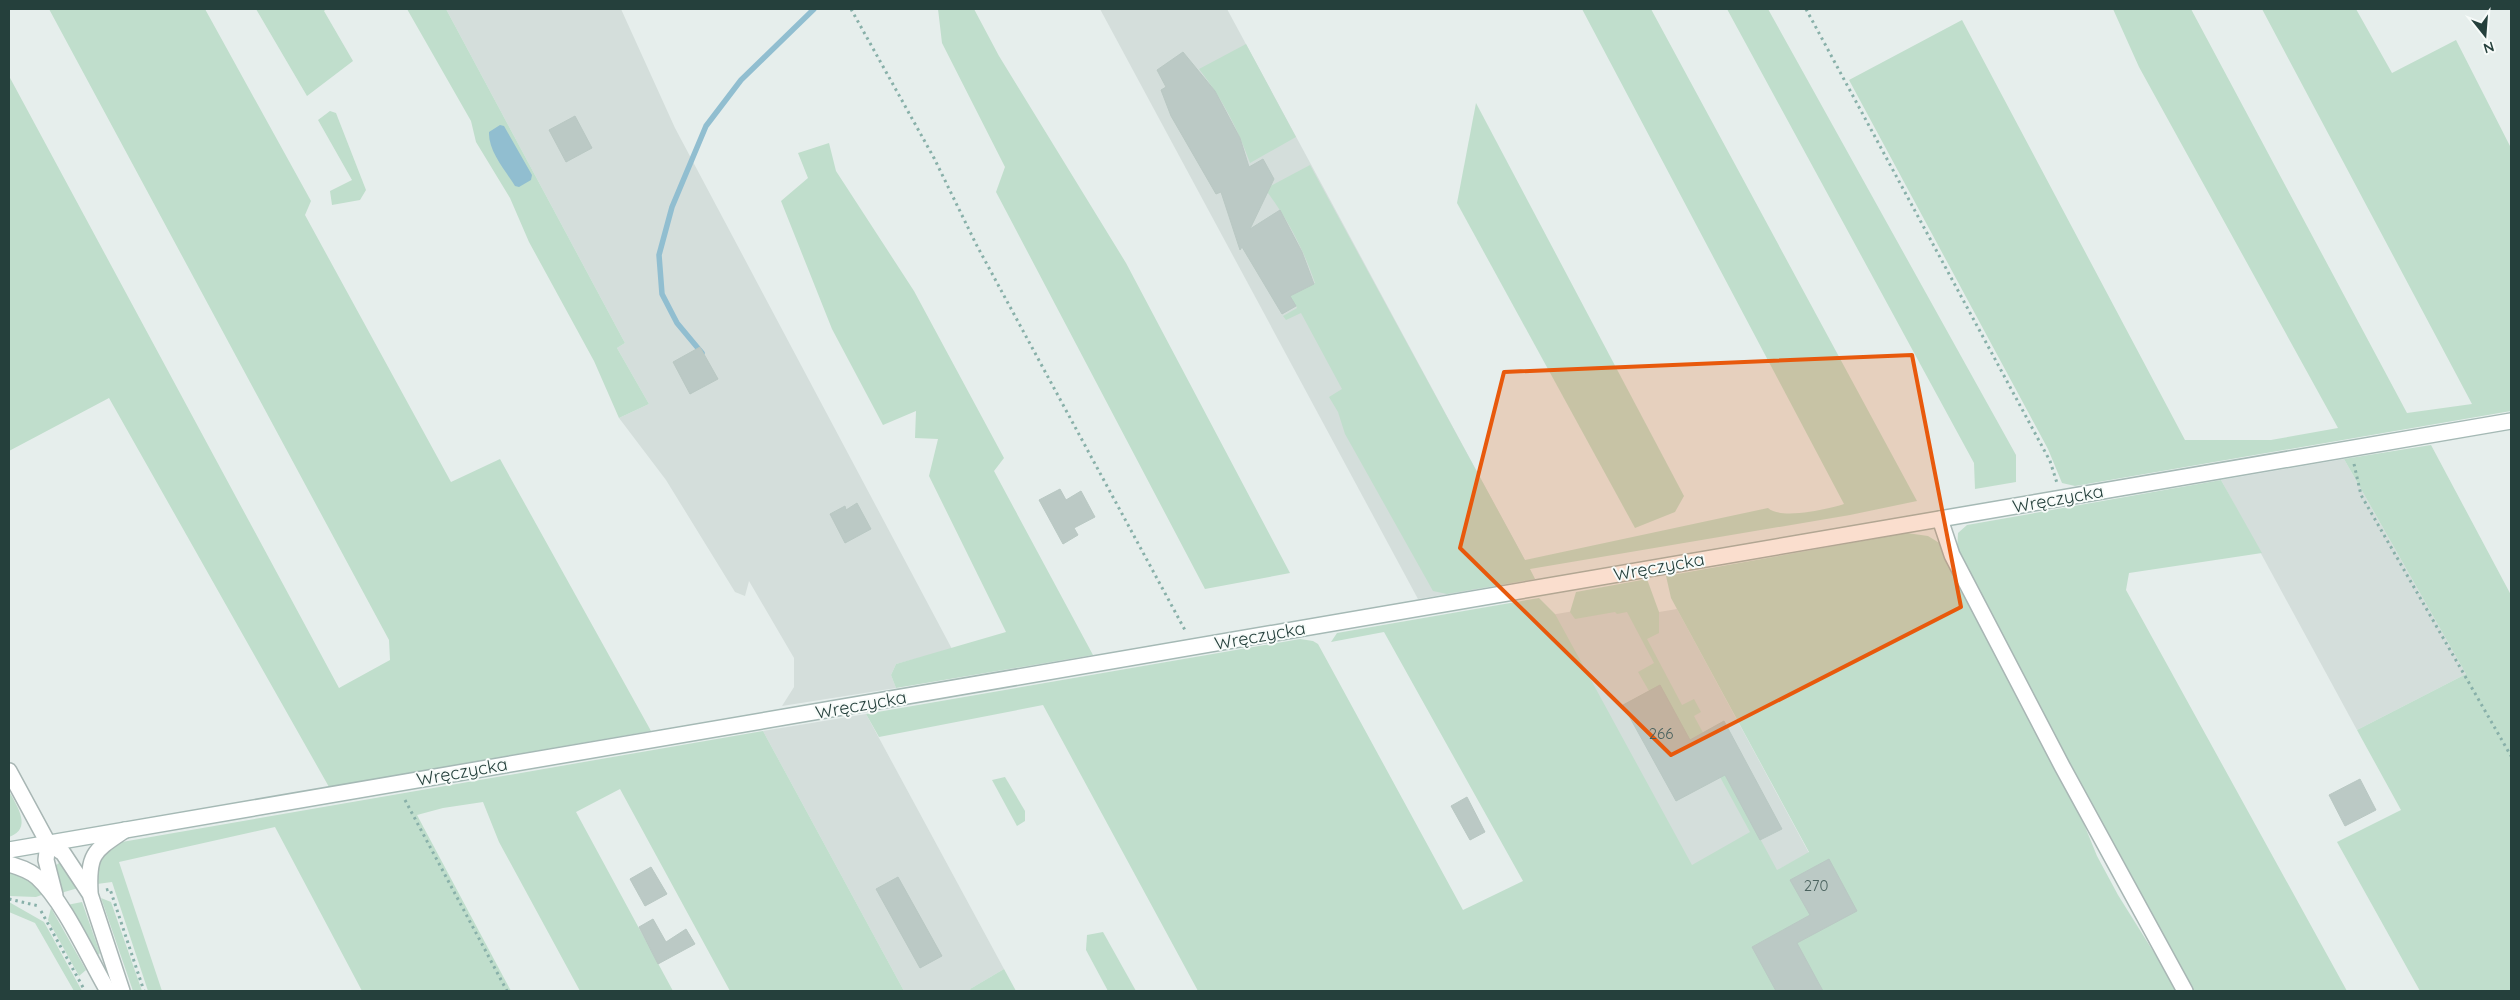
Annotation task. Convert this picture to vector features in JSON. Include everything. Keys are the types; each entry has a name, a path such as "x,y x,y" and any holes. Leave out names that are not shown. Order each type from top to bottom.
{"main road":[{"name":"Wręczycka","path":"9,850 2511,421"},
{"path":"1940,519 1952,555 2062,766 2185,991"},
{"path":"9,771 48,842 63,853 90,894 122,991"},
{"path":"90,894 90,861 99,848 125,830"},
{"path":"48,842 46,860 56,900"},
{"path":"9,864 25,869 36,876 56,900 108,991"}],"path":[{"path":"851,9 934,158 976,244 1194,648"},
{"path":"1806,9 2050,461 2060,499"},
{"path":"2350,449 2361,495 2511,756"},
{"path":"396,784 507,991"},
{"path":"38,906 85,991"}],"highlighted area":[{"path":"1912,355 1961,607 1671,755 1460,548 1504,372"}],"shaded area":[{"path":"446,9 621,9 675,128 952,649 896,664 891,675 896,688 782,706 794,687 794,658 749,581 745,596 735,592 666,480 619,418 649,404 617,348 625,343"},
{"path":"1100,9 1227,9 1535,579 1418,599"},
{"path":"2344,459 2466,674 2357,730 2221,480"},
{"path":"1627,602 1654,607 1659,612 1677,609 1809,853 1661,933 1498,624"},
{"path":"866,714 1004,969 970,989 971,991 904,991 763,731"}],"green space":[{"path":"49,9 205,9 311,201 305,215 451,482 500,459 651,731 329,787 109,398 9,451 9,76 339,688 390,660 389,640"},
{"path":"256,9 326,9 324,11 353,61 307,96"},
{"path":"407,9 446,9 625,343 617,348 649,404 619,418 594,361 529,242 510,198 476,142 471,121"},
{"path":"938,9 974,9 999,56 1126,263 1290,573 1205,589 996,192 1005,167 942,43"},
{"path":"1582,9 1651,9 1917,501 1850,515 1530,569 1535,579 1447,594 1433,591 1345,434 1338,412 1329,397 1342,389 1301,313 1286,320 1283,316 1297,308 1290,296 1315,283 1294,234 1265,189 1310,165 1525,560 1768,508 1783,513 1794,513 1816,511 1844,504"},
{"path":"1727,9 1768,9 2016,455 2016,482 1975,489 1974,463"},
{"path":"2113,9 2191,9 2407,413 2472,404 2262,9 2356,9 2392,73 2456,40 2511,148 2511,411 2075,486 2062,483 2048,449 1849,80 1962,20 2185,440 2271,440 2338,428 2139,67"},
{"path":"1246,44 1296,137 1250,163 1229,114 1199,69"},
{"path":"1476,103 1684,496 1675,512 1635,528 1457,203"},
{"path":"330,111 336,113 366,190 360,200 332,205 330,191 352,180 318,120"},
{"path":"829,143 836,171 914,291 1004,458 994,471 1093,655 896,688 891,675 896,664 1006,632 929,476 938,439 915,438 916,411 883,425 832,329 781,201 808,178 798,153"},
{"path":"2431,445 2511,595 2511,991 2420,991 2337,842 2401,810 2357,730 2466,674 2344,459"},
{"path":"2221,480 2262,553 2129,573 2126,590 2347,991 2194,991 1976,596 1957,552 1958,533 1967,525"},
{"path":"1907,533 1928,536 1941,544 2073,797 2097,856 2118,895 2178,991 1198,991 1043,705 879,737 866,714 1300,639 1313,641 1318,644 1463,910 1523,881 1384,632 1331,642 1337,633 1539,598 1555,614 1692,865 1750,832 1720,777 1649,691 1638,672 1654,663 1627,612 1617,614 1615,612 1575,619 1570,612 1576,592 1647,579 1659,612 1659,633 1647,639 1682,705 1694,699 1701,712 1694,716 1777,870 1809,852 1671,598 1666,576"},
{"path":"763,731 904,991 730,991 620,789 576,812 673,991 580,991 499,842 483,802 443,808 417,815 511,991 362,991 275,827 119,862 162,991 148,991 112,882 97,884 95,863 116,843"},
{"path":"1005,777 1025,811 1025,821 1017,826 992,780"},
{"path":"9,791 19,810 22,823 20,829 9,837"},
{"path":"63,860 78,888 61,893 55,866"},
{"path":"9,871 26,876 44,894 36,897 9,896"},
{"path":"101,898 111,902 142,991 133,991"},
{"path":"9,902 44,922 82,991 74,991 35,923 9,912"},
{"path":"82,902 100,953 97,956 67,905"},
{"path":"51,908 86,970 79,976 48,920"},
{"path":"1103,932 1136,991 1108,991 1086,950 1087,935"},
{"path":"1004,969 1016,991 971,991 970,989"}],"water":[{"path":"500,125 504,126 532,175 531,180 519,187 515,186 491,146 489,132"}],"building":[{"path":"1183,52 1215,91 1240,138 1249,167 1263,159 1274,179 1250,229 1280,210 1302,252 1314,284 1290,296 1296,306 1282,314 1242,247 1240,250 1221,192 1216,194 1171,116 1161,90 1166,87 1157,70"},
{"path":"575,116 592,148 566,162 549,130"},
{"path":"700,347 718,379 690,394 673,362"},
{"path":"1060,489 1066,500 1081,491 1095,517 1074,528 1078,535 1063,544 1039,500"},
{"path":"857,503 871,529 845,543 830,514 845,506 846,510"},
{"path":"1660,685 1690,740 1724,721 1782,829 1760,840 1725,775 1676,801 1623,705"},
{"path":"2360,779 2376,810 2345,826 2329,795"},
{"path":"1467,797 1485,832 1470,840 1451,806"},
{"path":"1829,859 1857,911 1797,943 1823,991 1776,991 1752,947 1810,915 1790,880"},
{"path":"651,867 667,894 645,906 630,879"},
{"path":"898,877 942,956 920,968 876,889"},
{"path":"653,919 666,942 686,929 695,944 658,964 639,927"}],"waterway":[{"path":"702,353 677,323 662,294 659,255 672,207 706,126 741,80 814,9"}]}
